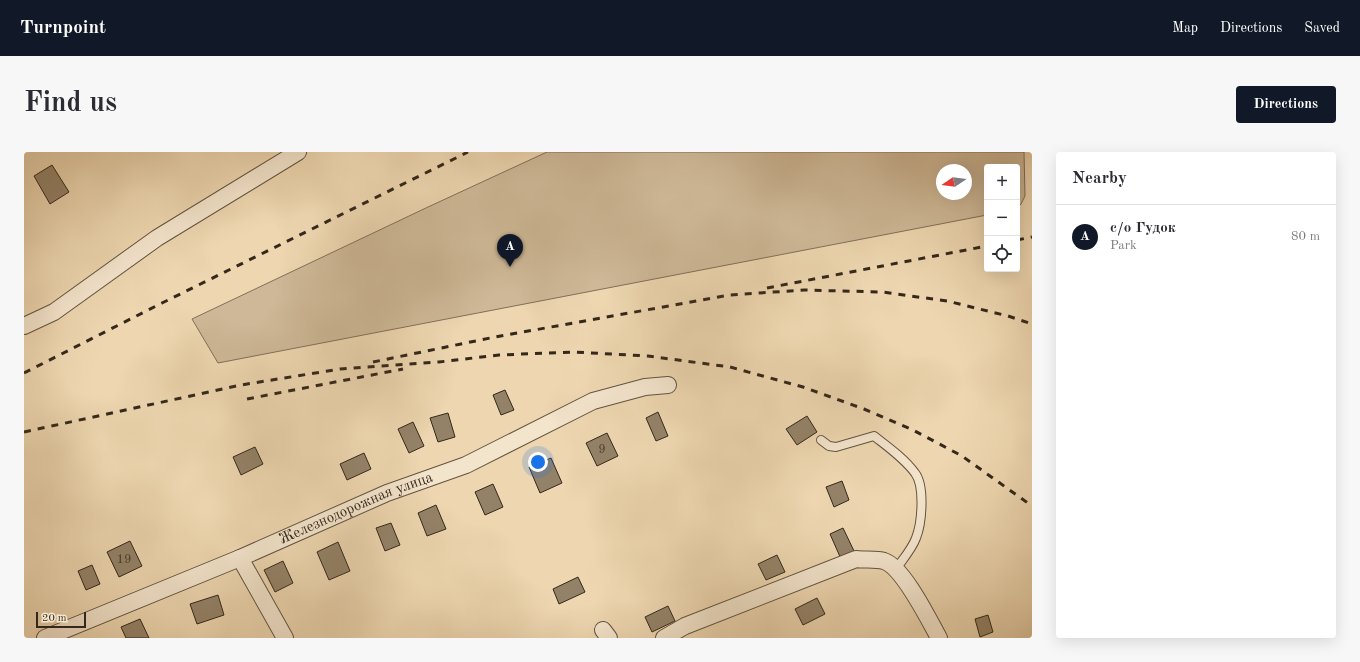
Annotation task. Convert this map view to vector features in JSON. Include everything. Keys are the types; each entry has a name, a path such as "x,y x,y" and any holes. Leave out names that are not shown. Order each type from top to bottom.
{"street":[{"path":"24,326 54,312 157,238 298,152"},
{"name":"Железнодорожная улица","path":"45,638 240,558 387,493 466,465 593,402 645,387 668,385"},
{"path":"240,558 285,638"},
{"path":"664,638 685,626 856,559 884,561 896,568 911,590 939,638"}],"lane":[{"path":"821,440 829,446 836,447 874,436 902,458 916,474 922,494 917,537 910,550 896,568"}],"shaded area":[{"path":"547,152 1024,152 1025,196 1020,205 1020,164 984,164 984,216 218,363 192,319"}],"building":[{"path":"52,165 69,192 50,204 34,176"},
{"path":"505,390 514,410 501,415 493,395"},
{"path":"658,412 668,436 656,441 646,418"},
{"path":"448,413 455,437 438,442 430,418"},
{"path":"807,416 817,432 797,445 786,429"},
{"path":"413,422 424,446 409,453 398,429"},
{"path":"607,433 618,456 597,466 586,443"},
{"path":"255,447 263,464 241,475 233,457"},
{"path":"364,453 371,469 347,480 340,464"},
{"path":"551,458 562,483 540,493 529,467"},
{"path":"842,481 849,500 834,507 826,487"},
{"path":"493,484 503,507 485,515 475,492"},
{"path":"436,505 446,529 427,536 418,513"},
{"path":"391,523 400,545 385,551 376,528"},
{"path":"843,528 855,553 841,559 830,534"},
{"path":"130,541 142,566 119,577 107,552"},
{"path":"338,542 350,571 329,580 317,552"},
{"path":"777,555 785,572 766,580 758,564"},
{"path":"283,561 293,583 275,592 264,570"},
{"path":"92,565 100,584 86,590 78,571"},
{"path":"578,577 585,592 559,604 553,589"},
{"path":"218,595 224,615 197,624 190,604"},
{"path":"817,598 825,614 803,625 795,609"},
{"path":"668,606 675,621 652,632 645,617"},
{"path":"988,615 993,632 980,637 975,619"},
{"path":"140,619 149,638 126,638 121,627"}],"railway":[{"path":"24,373 468,152"},
{"path":"1020,239 1032,237"},
{"path":"767,288 984,247"},
{"path":"373,362 495,337 730,295 804,290 882,292 947,301 1008,316 1032,324"},
{"path":"24,432 241,385 340,369 439,362 499,355 574,352 648,356 730,367 803,387 864,409 913,430 962,456 1032,506"},
{"path":"247,399 403,369"}],"place":[{"name":"с/о Гудок","path":"510,267"}]}
